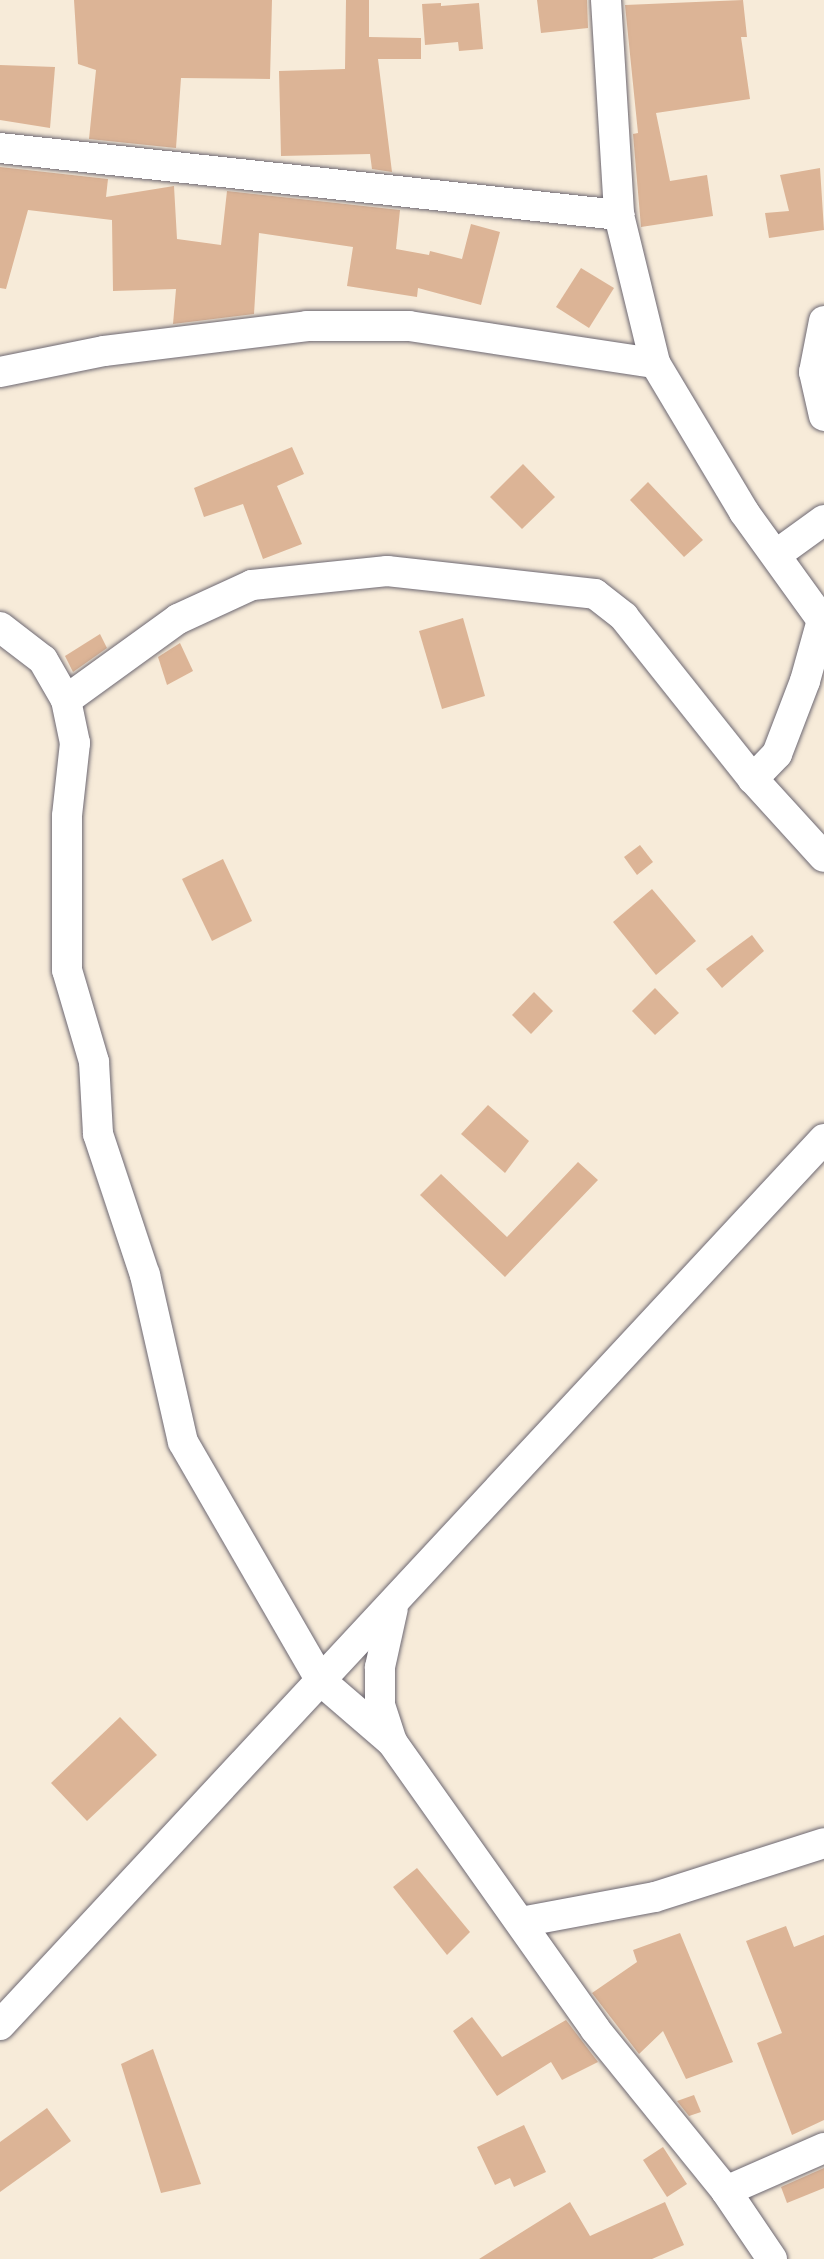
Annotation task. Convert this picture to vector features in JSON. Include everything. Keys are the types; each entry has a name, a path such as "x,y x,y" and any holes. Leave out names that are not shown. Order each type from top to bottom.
{"street":[{"path":"606,0 619,215 655,363 744,512 823,621 777,754 752,779"},
{"path":"0,148 619,215"},
{"path":"824,321 814,388 824,416"},
{"path":"0,372 104,351 308,326 409,326 655,363"},
{"path":"777,554 824,520"},
{"path":"66,700 178,619 252,585 387,571 595,594 624,617 752,779 824,857"},
{"path":"0,627 43,660 66,700 75,743 67,816 65,952 94,1062 98,1134 144,1275 183,1442 320,1681 392,1742 595,2029 726,2191 772,2259"},
{"path":"0,2025 824,1139"},
{"path":"392,1742 380,1704 380,1667 396,1600"},
{"path":"521,1922 655,1897 824,1843"},
{"path":"726,2191 824,2148"}],"building":[{"path":"74,0 272,0 270,79 181,78 176,148 89,139 96,70 78,64"},
{"path":"346,0 369,0 369,37 421,38 421,59 378,59 392,172 372,169 370,154 281,156 279,71 345,69"},
{"path":"537,0 587,0 588,28 541,33"},
{"path":"743,0 747,37 741,37 750,99 656,113 670,181 707,175 713,216 641,227 633,134 638,133 625,5"},
{"path":"479,3 483,49 459,51 458,42 425,45 422,4"},
{"path":"0,65 55,67 50,128 0,120"},
{"path":"0,167 108,179 106,197 174,186 177,239 221,245 227,191 400,210 396,249 429,255 430,251 462,259 471,224 500,232 481,305 418,288 417,297 347,286 353,247 259,233 254,314 173,324 176,289 113,291 112,220 28,210 6,289 0,288"},
{"path":"820,168 824,230 769,238 765,213 789,211 780,175"},
{"path":"581,268 614,288 589,328 556,307"},
{"path":"292,447 304,474 277,486 302,544 263,559 243,504 204,517 194,488"},
{"path":"523,464 555,497 522,529 490,497"},
{"path":"648,482 703,540 684,557 630,500"},
{"path":"463,618 485,696 442,709 419,631"},
{"path":"100,634 107,648 73,672 65,656"},
{"path":"180,643 193,671 167,685 158,657"},
{"path":"640,845 653,862 637,875 624,857"},
{"path":"223,859 252,921 212,941 182,879"},
{"path":"652,889 696,941 656,975 613,922"},
{"path":"752,935 764,951 722,988 706,969"},
{"path":"655,988 679,1013 655,1035 632,1011"},
{"path":"534,992 553,1011 531,1034 512,1015"},
{"path":"488,1105 529,1141 505,1173 461,1134"},
{"path":"578,1162 598,1180 505,1277 420,1195 441,1174 507,1237"},
{"path":"120,1717 157,1755 87,1821 51,1783"},
{"path":"417,1868 470,1932 447,1955 393,1887"},
{"path":"786,1926 794,1947 824,1935 824,2120 792,2135 757,2043 782,2033 746,1941"},
{"path":"680,1933 733,2062 686,2079 663,2031 639,2054 592,1993 637,1962 633,1950"},
{"path":"472,2017 502,2057 566,2020 598,2062 562,2080 551,2062 497,2096 453,2031"},
{"path":"153,2049 201,2184 161,2193 121,2064"},
{"path":"694,2095 701,2112 689,2116 677,2101"},
{"path":"47,2108 71,2141 0,2192 0,2142"},
{"path":"524,2125 546,2172 514,2187 510,2178 495,2185 477,2147"},
{"path":"663,2147 687,2184 667,2197 643,2160"},
{"path":"824,2168 824,2188 787,2203 781,2187"},
{"path":"570,2202 590,2236 665,2202 684,2245 652,2259 479,2259"}]}
